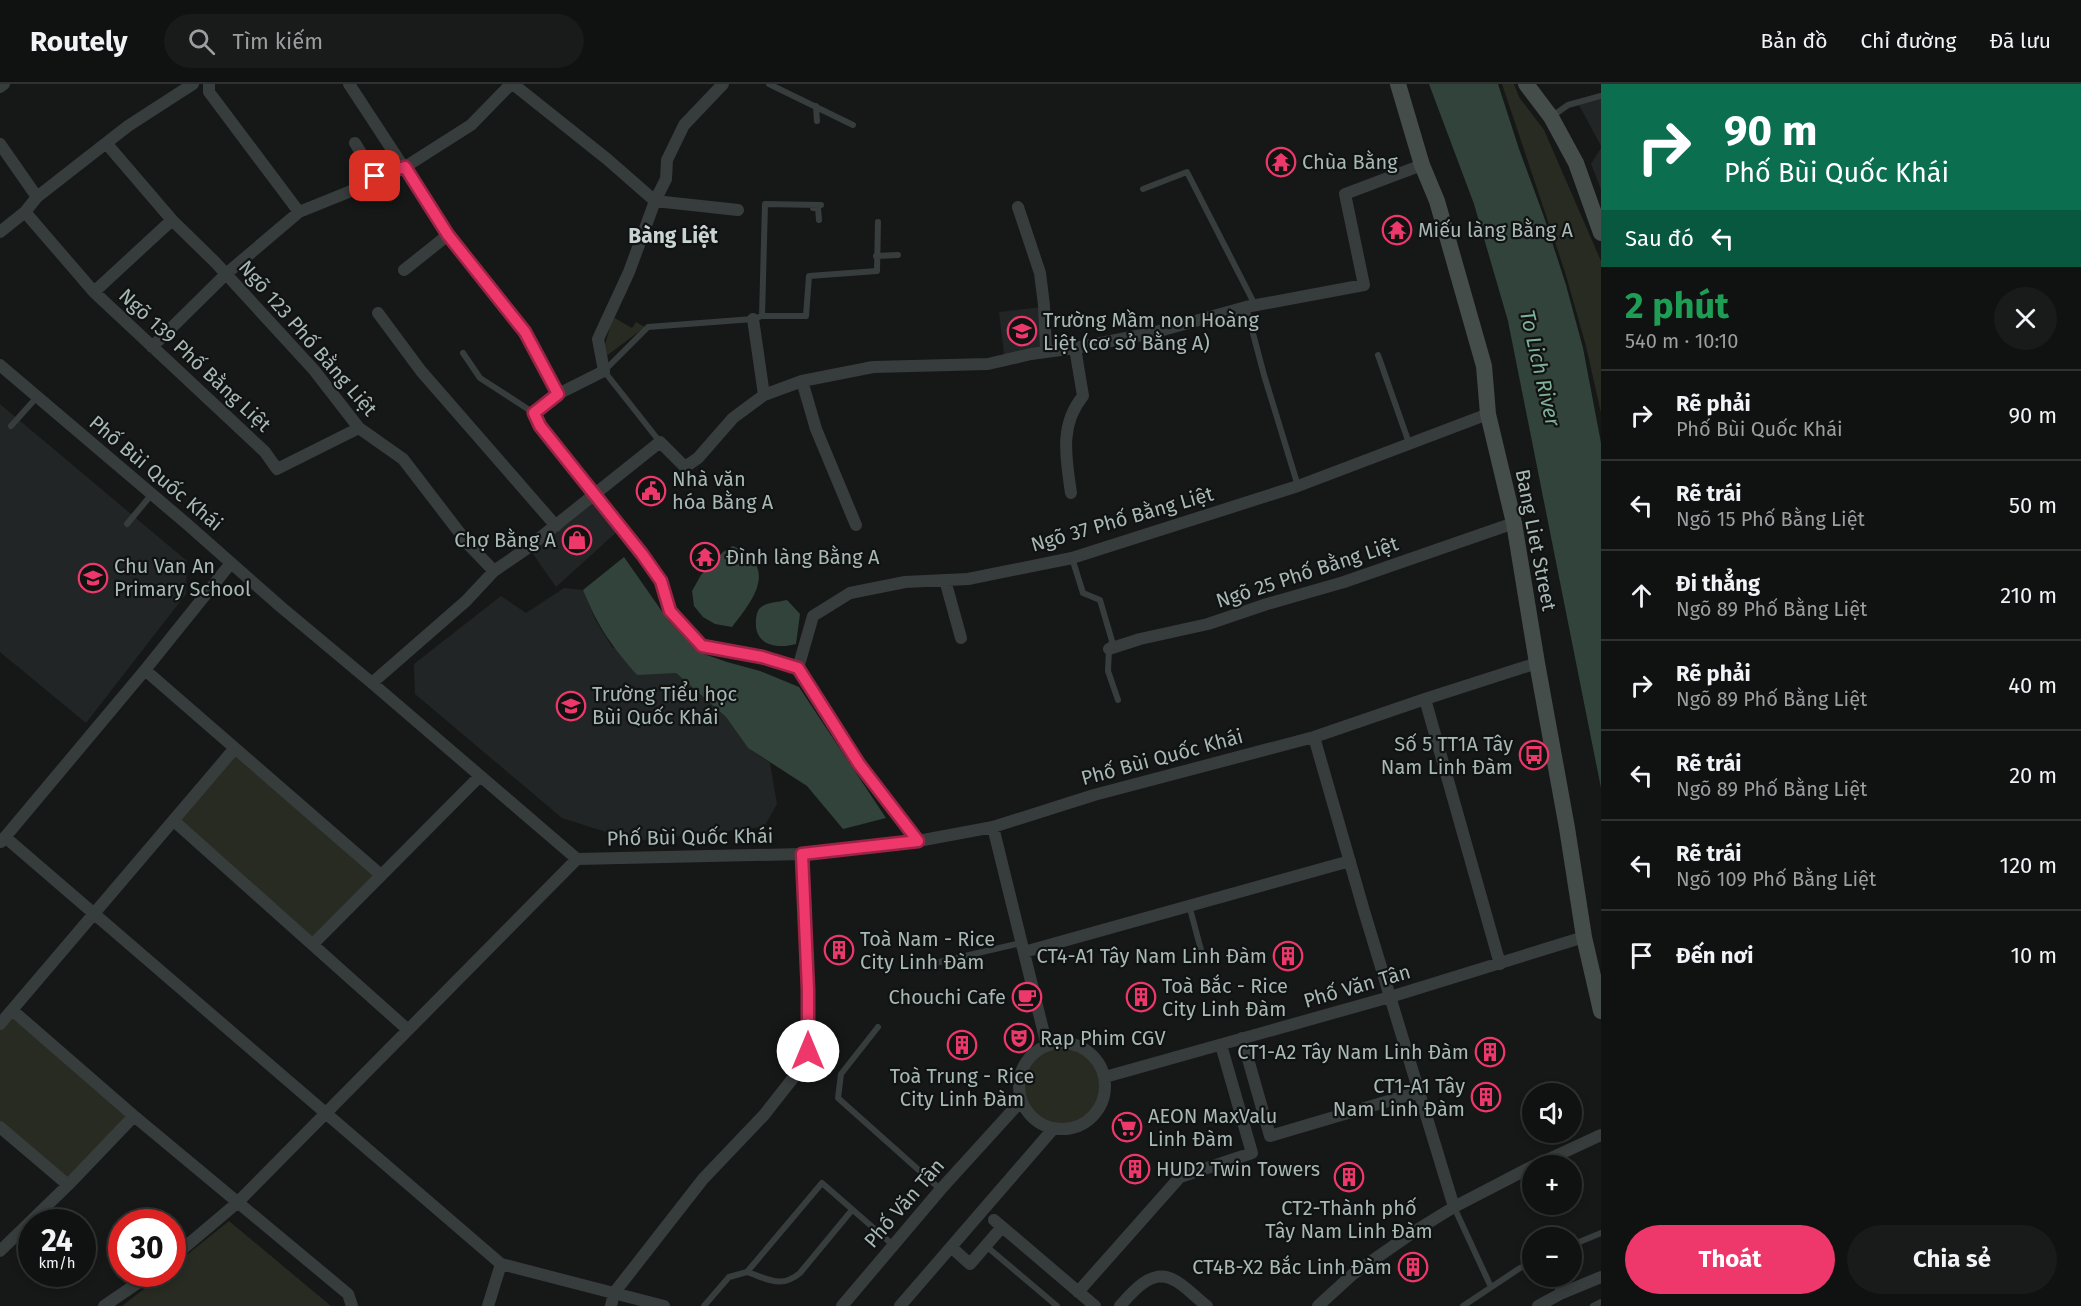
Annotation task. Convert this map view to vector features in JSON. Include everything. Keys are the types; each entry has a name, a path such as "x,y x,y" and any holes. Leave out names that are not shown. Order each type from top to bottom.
{"street":[{"path":"0,87 4,84"},
{"path":"0,232 25,212 37,197 128,126 193,84"},
{"path":"350,84 448,235 525,332 558,394"},
{"path":"355,143 375,176 405,167 471,124 512,84 607,159 655,201 738,210"},
{"path":"723,84 684,125 667,160 666,179 655,201 629,272 598,339 604,371 558,394 534,413 540,426 661,581 670,611 702,646 762,657 798,668 859,764 918,841"},
{"name":"Bang Liet Street","path":"1398,84 1422,165 1437,201 1484,366 1488,414 1514,524 1584,937 1601,1011"},
{"path":"1526,84 1551,117 1576,163 1600,227"},
{"path":"210,85 209,92 299,212"},
{"name":"Ngõ 123 Phố Bằng Liệt","path":"106,143 172,220 226,274 314,370 359,428 403,459 470,545 494,571"},
{"path":"0,144 37,197"},
{"path":"372,683 466,601 494,571 526,549 660,442 685,467 698,458 733,418 764,395 801,381 873,367 988,364 1046,351 1075,348 1152,333 1251,306 1364,285 1345,194 1422,165"},
{"path":"152,347 226,274 299,212 356,189"},
{"path":"1018,207 1040,273 1046,351"},
{"name":"Ngõ 139 Phố Bằng Liệt","path":"25,212 94,292 265,452 277,469 359,428"},
{"path":"94,292 172,220"},
{"path":"404,270 448,235"},
{"path":"378,313 421,371 556,525"},
{"path":"758,317 764,395"},
{"path":"1071,493 1065,437 1073,408 1083,396 1075,348"},
{"name":"Phố Bùi Quốc Khái","path":"0,365 577,859 802,854 918,841 993,826 1094,795 1314,737 1537,663"},
{"path":"801,381 816,429 856,525"},
{"name":"Ngõ 37 Phố Bằng Liệt","path":"798,668 813,616 850,593 905,582 968,579 1072,558 1298,486 1488,414"},
{"name":"Ngõ 25 Phố Bằng Liệt","path":"1109,649 1140,639 1208,624 1344,582 1514,524"},
{"path":"231,563 145,670 2,840 94,914 501,1264 664,1306"},
{"path":"945,580 961,638"},
{"path":"145,670 381,875"},
{"path":"1425,699 1500,964"},
{"path":"1314,737 1454,1207"},
{"path":"0,1024 236,748"},
{"path":"313,944 479,777"},
{"path":"174,821 407,1029"},
{"path":"993,826 1047,1046"},
{"path":"610,1306 614,1293 703,1179 771,1107 797,1073 808,1051 808,990 802,854"},
{"path":"186,1246 237,1203 577,859"},
{"path":"1023,948 1350,861"},
{"name":"Phố Văn Tân","path":"1105,1077 1390,997 1584,937"},
{"path":"12,1010 134,1116 348,1294 352,1306"},
{"path":"1242,1038 1270,1136 1419,1092"},
{"path":"1065,1044 1083,1048 1100,1065 1105,1077 1106,1089 1103,1101 1097,1112 1078,1127 1066,1130 1042,1125 1032,1118 1022,1101 1019,1083 1022,1071 1036,1052 1047,1046 1065,1044"},
{"path":"1078,1292 1180,1177 1252,1153 1221,1045"},
{"name":"Phố Văn Tân","path":"842,1306 941,1190 1022,1101"},
{"path":"0,1251 134,1116"},
{"path":"0,1127 68,1185"},
{"path":"900,1306 1053,1129"},
{"path":"1558,1155 1601,1135"},
{"path":"1318,1306 1353,1274 1415,1231 1454,1207 1522,1172"},
{"path":"951,1247 970,1264 986,1246 998,1223 1095,1306"},
{"path":"488,1306 501,1264"},
{"path":"1538,1306 1601,1276"},
{"path":"1120,1306 1144,1282 1164,1277 1173,1279 1207,1306"},
{"path":"104,1306 132,1287"}],"lane":[{"path":"769,84 853,125"},
{"path":"1551,117 1568,105 1601,96"},
{"path":"816,106 818,121"},
{"path":"1143,189 1187,172 1251,306 1264,375 1298,486"},
{"path":"758,317 765,204 821,205"},
{"path":"765,207 818,208 819,220"},
{"path":"660,442 604,371 648,327 806,315 809,276 877,271 878,222"},
{"path":"876,256 898,255"},
{"path":"464,353 480,378 534,413"},
{"path":"1378,355 1410,444"},
{"path":"11,426 38,397"},
{"path":"127,524 152,494"},
{"path":"1072,558 1083,593 1100,600 1112,641 1109,649 1108,671 1118,700"},
{"path":"1189,905 1201,950"},
{"path":"935,963 1023,948"},
{"path":"878,1027 841,1074 838,1098 941,1190"},
{"path":"747,1272 822,1183 893,1245"},
{"path":"1454,1207 1491,1287"},
{"path":"704,1306 729,1277 747,1272 781,1283 791,1281 801,1273 852,1210"},
{"path":"1582,1241 1601,1233"},
{"path":"986,1246 1057,1306"},
{"path":"1463,1306 1522,1267"},
{"path":"1557,1287 1560,1294"},
{"path":"1593,1306 1601,1302"}],"shaded area":[{"path":"1502,84 1514,84 1519,97 1544,130 1601,261 1601,413 1586,346 1565,272"},
{"path":"1601,99 1601,146 1579,105"},
{"path":"1601,148 1601,189 1591,164"},
{"name":"Trường Mầm non Hoàng Liệt (cơ sở Bằng A)","path":"1041,307 1045,351 1004,355 999,312"},
{"path":"613,317 632,328 636,322 645,327 605,357 602,355"},
{"name":"Chu Van An Primary School","path":"0,404 187,561 186,594 86,723 0,652"},
{"name":"Chợ Bằng A","path":"597,499 621,528 556,587 531,551"},
{"name":"Trường Tiểu học Bùi Quốc Khái","path":"564,588 583,590 595,619 612,647 676,673 726,717 748,748 770,763 777,804 764,827 634,841 562,818 415,694 414,664 501,596 526,613"},
{"path":"235,748 381,875 313,944 174,821"},
{"path":"12,1010 134,1116 68,1185 0,1127 0,1024"},
{"path":"1062,1043 1086,1050 1098,1062 1105,1086 1098,1110 1086,1122 1062,1129 1038,1122 1026,1110 1019,1086 1026,1062 1038,1050"},
{"path":"229,1221 331,1306 122,1306 146,1287 186,1287 186,1256"}],"water":[{"name":"To Lich River","path":"1429,84 1498,84 1566,285 1583,348 1601,443 1601,788 1508,321 1474,204"},
{"path":"733,546 747,554 759,573 754,595 732,627 715,624 703,617 694,606 692,591 701,575 723,552"},
{"path":"624,557 668,620 698,652 760,671 799,687 886,818 843,829 807,786 748,748 726,717 676,673 637,675 606,635 583,590"},
{"path":"787,600 800,614 796,644 775,646 768,644 759,636 756,629 758,611 766,604"}],"place":[{"name":"Chùa Bằng","path":"1281,162"},
{"name":"Miếu làng Bằng A","path":"1397,230"},
{"name":"Trường Mầm non Hoàng Liệt (cơ sở Bằng A)","path":"1022,331"},
{"name":"Nhà văn hóa Bằng A","path":"651,491"},
{"name":"Chợ Bằng A","path":"577,540"},
{"name":"Đình làng Bằng A","path":"705,557"},
{"name":"Chu Van An Primary School","path":"93,578"},
{"name":"Trường Tiểu học Bùi Quốc Khái","path":"571,706"},
{"name":"Số 5 TT1A Tây Nam Linh Đàm","path":"1534,755"},
{"name":"Toà Nam - Rice City Linh Đàm","path":"839,950"},
{"name":"CT4-A1 Tây Nam Linh Đàm","path":"1288,956"},
{"name":"Chouchi Cafe","path":"1027,997"},
{"name":"Toà Bắc - Rice City Linh Đàm","path":"1141,997"},
{"name":"Rạp Phim CGV","path":"1019,1038"},
{"name":"Toà Trung - Rice City Linh Đàm","path":"962,1045"},
{"name":"CT1-A2 Tây Nam Linh Đàm","path":"1490,1052"},
{"name":"CT1-A1 Tây Nam Linh Đàm","path":"1486,1097"},
{"name":"AEON MaxValu Linh Đàm","path":"1127,1127"},
{"name":"HUD2 Twin Towers","path":"1135,1169"},
{"name":"CT2-Thành phố Tây Nam Linh Đàm","path":"1349,1177"},
{"name":"CT4B-X2 Bắc Linh Đàm","path":"1413,1267"}],"district":[{"name":"Bàng Liệt","path":"673,236"}],"route":[{"path":"375,176 405,167 448,235 525,332 558,394 534,413 540,426 661,581 670,611 702,646 762,657 798,668 859,764 918,841 802,854 808,990 808,1051"}]}
